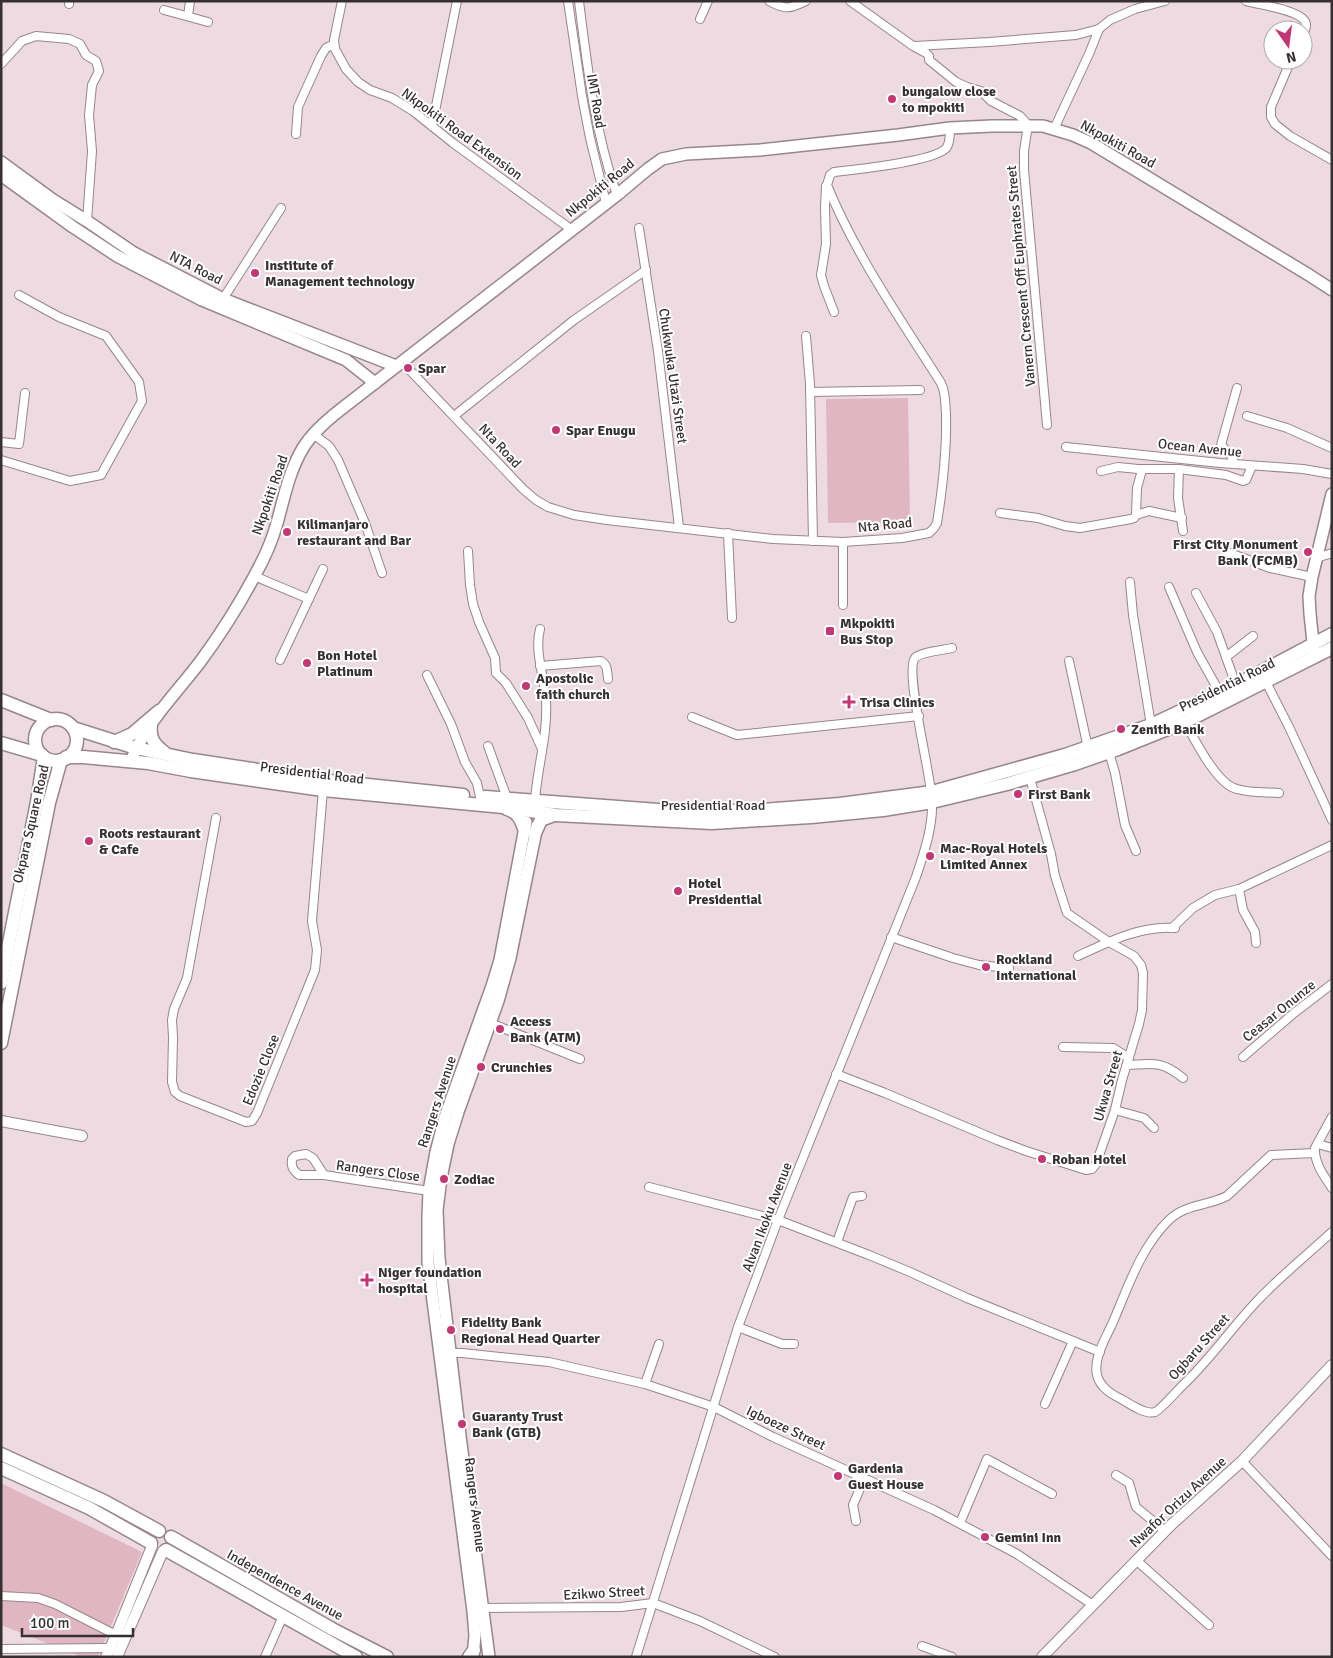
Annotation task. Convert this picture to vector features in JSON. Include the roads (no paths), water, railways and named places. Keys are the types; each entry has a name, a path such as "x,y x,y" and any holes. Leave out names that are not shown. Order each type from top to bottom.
{"main road":[{"name":"Nkpokiti Road","path":"131,761 136,748 159,711 199,663 254,576 273,537 294,464 313,434 326,421 662,159 686,154 760,150 950,128 1028,125 1054,129 1091,143 1309,275"},
{"name":"NTA Road","path":"1,162 52,200 134,253 223,299 399,364"},
{"name":"NTA Road","path":"1,175 117,256 202,300 346,360 375,383"},
{"path":"1309,275 1332,283"},
{"path":"1309,275 1332,290"},
{"path":"1314,651 1309,605 1312,578 1332,494"},
{"name":"Presidential Road","path":"73,728 136,748 193,760 403,793 534,805 690,811 750,810 840,804 932,797 1109,752 1224,697 1266,682 1314,651 1332,634"},
{"name":"Presidential Road","path":"534,805 556,815 712,823 819,816 1030,778 1043,768 1088,748 1151,725 1185,722 1224,697 1236,685 1314,651 1332,648"},
{"path":"1,700 36,712 51,720"},
{"path":"114,742 132,734 159,711"},
{"path":"1,743 52,760 64,758 75,747 76,740 73,728 63,720 51,720 41,725 36,734 36,746 43,756"},
{"path":"151,725 150,732 153,741 165,754"},
{"name":"Okpara Square Road","path":"1,983 37,802 43,756"},
{"name":"Presidential Road","path":"64,758 83,757 131,761 322,790 480,797 505,803"},
{"name":"Okpara Square Road","path":"1,1042 48,803 64,758"},
{"path":"505,803 516,812 530,832"},
{"path":"530,832 534,805"},
{"path":"530,832 542,820 556,815"},
{"name":"Rangers Avenue","path":"472,1655 473,1610 445,1353 437,1206 448,1144 490,1023 510,958 530,832"},
{"name":"Rangers Avenue","path":"489,1657 460,1436 428,1262 428,1217 436,1152 446,1117 500,960 530,832"},
{"path":"1,1454 104,1502 159,1531 166,1532 171,1537 170,1546 158,1547 152,1535 159,1531"},
{"name":"Independence Avenue","path":"1,1468 89,1508 356,1657"},
{"name":"Independence Avenue","path":"171,1537 326,1626 387,1657"}],"street":[{"path":"188,16 190,1"},
{"path":"296,134 298,107 321,56 326,48 334,44 342,1"},
{"path":"432,126 457,1"},
{"name":"IMT Road","path":"568,1 582,96 606,203"},
{"name":"IMT Road","path":"579,1 588,66 602,143 618,195"},
{"path":"582,28 585,1"},
{"path":"700,19 708,1"},
{"path":"769,1 780,7 788,8 806,1"},
{"path":"850,1 913,46 926,53 929,56 929,60 956,82 967,88 981,91 991,100 1020,116 1028,125"},
{"path":"913,46 1076,35 1099,29 1110,20 1135,9 1165,1"},
{"path":"1246,1 1292,13 1304,20"},
{"path":"164,10 208,22"},
{"path":"1054,129 1090,54 1099,29"},
{"path":"1,64 22,41 36,36 69,38 80,44 86,55 96,61 99,71 92,85 89,114 92,151 87,221"},
{"name":"Nkpokiti Road Extension","path":"334,44 336,54 358,82 370,90 395,99 572,230"},
{"path":"1287,70 1271,107 1273,121 1290,136 1332,160"},
{"name":"Vanern Crescent Off Euphrates Street","path":"1028,125 1024,151 1024,170 1047,425"},
{"path":"834,312 821,274 826,244 826,184 830,175 834,172 906,162 930,156 944,150 948,143 950,128"},
{"name":"Nta Road","path":"399,364 454,416 523,489 548,507 574,515 599,519 773,539 842,542 902,538 929,533 938,523 944,480 947,446 945,392 858,248 826,184"},
{"path":"223,299 281,208"},
{"name":"Chukwuka Utazi Street","path":"638,228 664,395 679,527"},
{"path":"454,416 574,320 646,270"},
{"path":"1,460 70,481 101,475 142,401 139,382 106,336 59,317 19,295"},
{"path":"806,336 810,392 813,541"},
{"path":"1235,464 1230,454 1221,445 1237,388"},
{"path":"810,392 920,390"},
{"path":"1,442 19,444 25,393"},
{"path":"1247,416 1287,428 1332,448"},
{"path":"313,434 329,446 338,460 365,524 382,573"},
{"name":"Ocean Avenue","path":"1066,447 1252,466 1303,469 1332,474"},
{"path":"1100,471 1118,468 1178,470 1226,475 1243,481 1246,480 1252,466"},
{"path":"1136,515 1137,488 1142,470"},
{"path":"1178,470 1178,498 1183,530"},
{"path":"1000,513 1038,518 1065,526 1080,528 1131,519 1136,515 1149,511 1182,518"},
{"path":"728,533 732,618"},
{"path":"842,542 843,605"},
{"path":"468,551 473,604 495,658 496,673 506,683 528,718 542,748"},
{"path":"1227,552 1270,568 1312,578"},
{"path":"1316,558 1332,553"},
{"path":"280,660 323,569"},
{"path":"254,576 309,599"},
{"path":"1130,582 1132,615 1151,725"},
{"path":"1169,587 1197,652 1224,697"},
{"path":"1196,593 1217,632 1236,685"},
{"path":"534,805 546,701 540,666 538,638 540,629"},
{"path":"1226,658 1253,636"},
{"name":"Alvan Ikoku Avenue","path":"636,1657 738,1327 778,1220 923,856 930,827 932,797 912,664 920,655 952,648"},
{"path":"540,666 601,661 607,668 608,679"},
{"path":"1069,661 1088,748"},
{"path":"428,675 451,724 465,762 477,783 480,797"},
{"path":"1266,682 1331,816"},
{"path":"692,717 737,735 919,716"},
{"path":"1185,722 1223,781 1235,789 1279,793"},
{"path":"488,746 505,803"},
{"path":"1109,752 1125,825 1136,851"},
{"name":"Ukwa Street","path":"836,1074 1004,1143 1086,1170 1092,1169 1096,1164 1115,1110 1142,1010 1143,973 1141,965 1134,956 1109,942 1066,913 1030,778"},
{"name":"Edozie Close","path":"216,818 187,978 174,1009 172,1020 172,1082 175,1092 180,1096 246,1122 252,1121 257,1113 314,970 317,950 312,921 322,790"},
{"path":"1078,956 1122,936 1144,931 1173,928 1193,908 1215,895 1238,889 1332,845"},
{"path":"1238,889 1243,910 1255,932 1256,943"},
{"path":"892,937 979,965 1009,968"},
{"name":"Ceasar Onunze","path":"1243,1057 1294,1013 1332,984"},
{"path":"490,1023 580,1059"},
{"path":"1063,1047 1113,1048 1128,1061 1161,1064 1175,1071 1183,1078"},
{"path":"1115,1110 1144,1118 1154,1128"},
{"path":"1332,1117 1315,1153 1320,1170 1332,1188"},
{"path":"1,1121 82,1136"},
{"path":"1318,1144 1332,1148"},
{"name":"Ogbaru Street","path":"1315,1153 1271,1155 1227,1196 1183,1209 1159,1230 1128,1286 1100,1352 1096,1362 1098,1380 1111,1394 1146,1411 1155,1412 1195,1374 1260,1298 1332,1232"},
{"name":"Rangers Close","path":"324,1176 430,1191"},
{"path":"649,1187 778,1220 902,1268 967,1298 1100,1352"},
{"path":"837,1242 854,1197 862,1196"},
{"path":"738,1327 782,1344 794,1344"},
{"path":"1045,1404 1073,1341"},
{"path":"646,1384 659,1344"},
{"name":"Igboeze Street","path":"445,1353 549,1362 646,1384 714,1407 960,1523 1018,1554 1093,1605"},
{"name":"Nwafor Orizu Avenue","path":"1042,1657 1165,1531 1242,1461 1332,1365"},
{"path":"960,1523 987,1459 1052,1494"},
{"path":"1242,1461 1332,1556"},
{"path":"1116,1475 1129,1483 1136,1507 1165,1531"},
{"path":"856,1521 853,1506 864,1479"},
{"path":"1,1649 108,1652 158,1547"},
{"path":"117,1657 158,1547"},
{"path":"1136,1560 1209,1625"},
{"path":"1,1596 38,1598 55,1604 116,1635"},
{"name":"Ezikwo Street","path":"483,1608 621,1607 653,1603 700,1621 774,1657"},
{"path":"265,1657 283,1616"},
{"path":"922,1646 952,1657"}],"place":[{"name":"bungalow close to mpokiti","path":"892,99"},
{"name":"Institute of Management technology","path":"255,273"},
{"name":"Spar","path":"408,368"},
{"name":"Spar Enugu","path":"556,430"},
{"name":"Kilimanjaro restaurant and Bar","path":"287,532"},
{"name":"First City Monument Bank (FCMB)","path":"1308,552"},
{"name":"Mkpokiti Bus Stop","path":"830,631"},
{"name":"Bon Hotel Platinum","path":"307,663"},
{"name":"Apostolic faith church","path":"526,686"},
{"name":"Trisa Clinics","path":"849,702"},
{"name":"Zenith Bank","path":"1121,729"},
{"name":"First Bank","path":"1018,794"},
{"name":"Roots restaurant & Cafe","path":"89,841"},
{"name":"Mac-Royal Hotels Limited Annex","path":"930,856"},
{"name":"Hotel Presidential","path":"678,891"},
{"name":"Rockland International","path":"986,967"},
{"name":"Access Bank (ATM)","path":"500,1029"},
{"name":"Crunchies","path":"481,1067"},
{"name":"Roban Hotel","path":"1042,1159"},
{"name":"Zodiac","path":"444,1179"},
{"name":"Niger foundation hospital","path":"367,1280"},
{"name":"Fidelity Bank Regional Head Quarter","path":"451,1330"},
{"name":"Guaranty Trust Bank (GTB)","path":"462,1424"},
{"name":"Gardenia Guest House","path":"838,1476"},
{"name":"Gemini Inn","path":"985,1537"}]}
